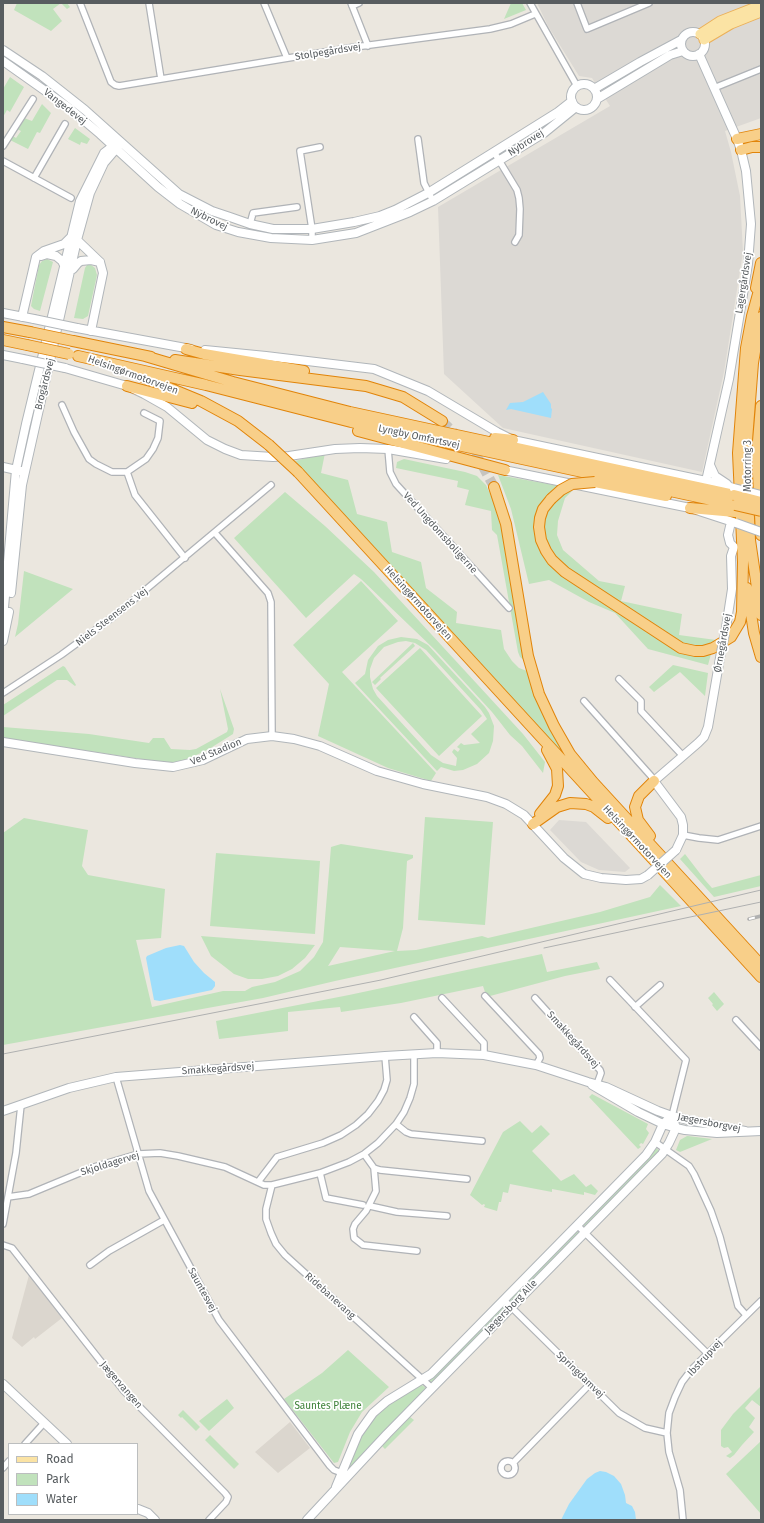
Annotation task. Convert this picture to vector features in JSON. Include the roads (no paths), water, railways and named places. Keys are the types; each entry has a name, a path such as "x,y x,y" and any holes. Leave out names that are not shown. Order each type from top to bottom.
{"highway":[{"path":"737,139 761,134"},
{"path":"741,150 752,147 761,147"},
{"path":"756,317 761,263"},
{"path":"761,283 756,317 746,348 738,453 743,562 742,612 740,622 731,637 713,648 703,651 681,648 565,572 552,560 546,551 541,540 539,527 543,509 561,490 572,484 595,482 735,500 761,518"},
{"name":"Motorring 3","path":"756,317 747,440 747,474 750,540 761,615"},
{"name":"Helsingørmotorvejen","path":"3,327 145,356 366,386 403,396 442,421"},
{"name":"Helsingørmotorvejen","path":"3,340 74,355 168,386 201,401 255,432 298,472 656,862 756,965"},
{"path":"186,349 204,354 355,380 366,386"},
{"name":"Lyngby Omfartsvej","path":"74,355 206,385 358,424 735,500 761,502"},
{"name":"Lyngby Omfartsvej","path":"145,356 263,390 407,425 735,500 761,511"},
{"path":"206,385 211,391 505,470"},
{"path":"127,386 193,403 238,421"},
{"name":"Motorring 3","path":"761,406 757,453 761,535"},
{"path":"407,425 444,428 513,440"},
{"name":"Helsingørmotorvejen","path":"494,487 506,524 528,656 539,694 554,726 570,754 593,782 686,883 756,965 761,977"},
{"path":"690,508 735,500"},
{"path":"743,562 754,633 761,657"},
{"path":"534,824 556,795 558,778 557,769 553,759 535,731"},
{"path":"654,781 639,796 635,803 636,814 639,822 686,883"},
{"path":"534,824 557,807 570,803 586,804 594,807 605,815 631,842 656,862"},
{"path":"756,965 761,980"}],"main road":[{"path":"702,37 720,21 761,5"},
{"path":"702,37 761,12"}],"street":[{"name":"Stolpegårdsvej","path":"80,3 111,82 118,86 287,58 490,29 510,24 535,14"},
{"path":"149,3 161,79"},
{"path":"264,3 287,58"},
{"path":"359,3 351,4 368,46"},
{"path":"530,3 578,86"},
{"path":"577,3 587,29 649,3"},
{"path":"594,89 681,40 682,37 689,32 697,32 702,37 704,48 699,54 690,56 681,48 681,40"},
{"name":"Vangedevej","path":"3,50 42,76 115,136"},
{"path":"597,99 594,89 586,85 578,86 572,95 574,104 583,110 590,108 597,99 670,55 683,51"},
{"name":"Lagergårdsvej","path":"699,54 741,150 746,171 750,224 748,264 729,379 706,481"},
{"name":"Vangedevej","path":"3,61 68,108 116,147 124,157"},
{"path":"714,88 761,69"},
{"path":"3,146 33,99"},
{"name":"Nybrovej","path":"115,136 181,200 216,225 249,234 282,239 317,238 356,233 410,212 433,201 544,133 574,104"},
{"name":"Nybrovej","path":"124,157 163,191 181,200 250,224 317,238 350,227 354,222 380,216 396,210 558,112 574,104"},
{"path":"68,108 103,142 105,148 104,153"},
{"path":"34,178 65,124"},
{"path":"115,136 118,142 116,147"},
{"path":"418,139 424,183 433,201"},
{"path":"104,153 116,147 122,148 138,162 148,167"},
{"name":"Brogårdsvej","path":"74,238 97,180 106,161 116,147"},
{"path":"317,238 300,151 320,147"},
{"path":"494,152 517,190 519,198 519,235 515,242"},
{"name":"Brogårdsvej","path":"3,641 8,624 22,485 68,269 80,201 104,153"},
{"path":"97,180 112,161 124,157"},
{"path":"3,161 71,198"},
{"path":"249,234 253,213 297,207"},
{"path":"22,317 36,258 44,251 64,244 74,238 100,262 103,273 91,331"},
{"path":"36,258 47,254 53,254 60,258 68,269 82,260 100,262"},
{"name":"Brogårdsvej","path":"3,619 16,470 26,424 68,269"},
{"path":"3,313 186,349 266,356 374,369 428,391 513,440 706,481 735,500 761,495"},
{"path":"3,355 65,368 127,386 167,407 207,440 225,449 241,454 273,457 335,449 388,449 505,470 690,508 761,532"},
{"path":"62,406 89,459 108,471 127,472 146,460 153,449 158,438 160,420 144,413"},
{"name":"Ved Ungdomsboligerne","path":"388,449 390,472 396,484 509,608"},
{"path":"710,465 715,476 735,500"},
{"path":"3,467 25,472"},
{"path":"127,472 135,495 185,558"},
{"name":"Niels Steensens Vej","path":"3,693 61,655 107,622 271,485"},
{"name":"Ørnegårdsvej","path":"654,781 704,737 708,727 732,589 731,556 734,547 730,543 728,536 734,522"},
{"path":"215,533 263,585 268,593 271,617 272,736"},
{"path":"619,679 641,701 641,711 684,756"},
{"path":"534,824 564,858 584,874 601,878 626,880 642,879 648,875 676,850 683,835 681,817 651,776 584,701"},
{"name":"Ved Stadion","path":"3,742 135,763 174,767 202,760 247,739 272,736 294,739 320,746 376,771 416,783 487,797 515,808 534,824"},
{"path":"683,835 718,840 761,826"},
{"path":"610,980 686,1060 672,1116 676,1128"},
{"path":"635,1007 660,985"},
{"path":"486,996 539,1054 540,1058 536,1065"},
{"path":"442,998 484,1043 484,1055"},
{"name":"Smakkegårdsvej","path":"535,998 600,1070 601,1073 592,1083"},
{"path":"414,1017 437,1042 437,1053"},
{"path":"736,1020 761,1047"},
{"name":"Smakkegårdsvej","path":"3,1111 69,1088 116,1077 437,1053 484,1055 536,1065 606,1086 658,1111 672,1116"},
{"name":"Skjoldagervej","path":"8,1197 28,1194 94,1167 138,1154 160,1153 225,1167 264,1185 272,1185 320,1173 349,1162 364,1154 378,1143 396,1124 404,1112 414,1084 414,1054"},
{"path":"258,1182 277,1157 323,1143 341,1135 356,1125 368,1114 378,1101 387,1080 385,1056"},
{"name":"Sauntesvej","path":"116,1077 149,1191 219,1320 330,1466 344,1476"},
{"name":"Smakkegårdsvej","path":"592,1083 624,1104 663,1124"},
{"path":"3,1224 16,1153 21,1105"},
{"path":"663,1124 672,1116"},
{"name":"Jægersborgvej","path":"672,1116 746,1131"},
{"path":"396,1124 411,1134 482,1141"},
{"name":"Jægersborgvej","path":"663,1124 676,1128 710,1133 761,1131"},
{"name":"Jægersborg Alle","path":"344,1476 355,1440 367,1419 387,1401 431,1374 646,1155 655,1142 663,1124"},
{"name":"Jægersborg Alle","path":"307,1520 333,1493 344,1476 585,1233 666,1149 676,1128"},
{"path":"655,1142 689,1166 694,1174 712,1211 738,1306 746,1315"},
{"path":"364,1154 374,1168 376,1191 355,1224 353,1229 354,1238 364,1245 417,1251"},
{"path":"374,1168 380,1170 467,1179"},
{"path":"320,1173 326,1198 397,1212 447,1216"},
{"name":"Ridebanevang","path":"272,1185 266,1208 266,1219 276,1244 285,1255 432,1388"},
{"path":"90,1265 109,1250 164,1220"},
{"path":"577,1225 707,1353"},
{"name":"Jægervangen","path":"3,1245 12,1248 124,1391 228,1497 226,1502 209,1520"},
{"name":"Springdamvej","path":"504,1300 619,1413 633,1423 645,1428 667,1432"},
{"name":"Ibstrupvej","path":"683,1520 680,1490 669,1452 667,1432 670,1413 675,1397 682,1382 692,1368 761,1301"},
{"path":"3,1384 66,1443"},
{"path":"513,1463 590,1384"},
{"path":"26,1443 44,1423"},
{"path":"138,1508 148,1513 155,1520"},
{"path":"138,1509 146,1520"}],"water":[{"path":"543,392 551,404 551,418 511,409 506,410 510,403 523,402"},
{"path":"180,945 184,946 194,962 215,982 215,986 212,990 160,1001 154,1000 146,958 147,956 166,948"},
{"path":"600,1471 614,1476 621,1484 626,1503 632,1506 635,1512 636,1520 561,1520 569,1504 587,1479"}],"tunnel":[{"path":"442,421 480,461 494,487"}],"tram line":[{"path":"3,1054 381,980 761,890"},
{"path":"544,948 761,902"}],"railway":[{"path":"749,919 761,916"}],"park label":[{"name":"Sauntes Plæne","path":"328,1406"}]}
